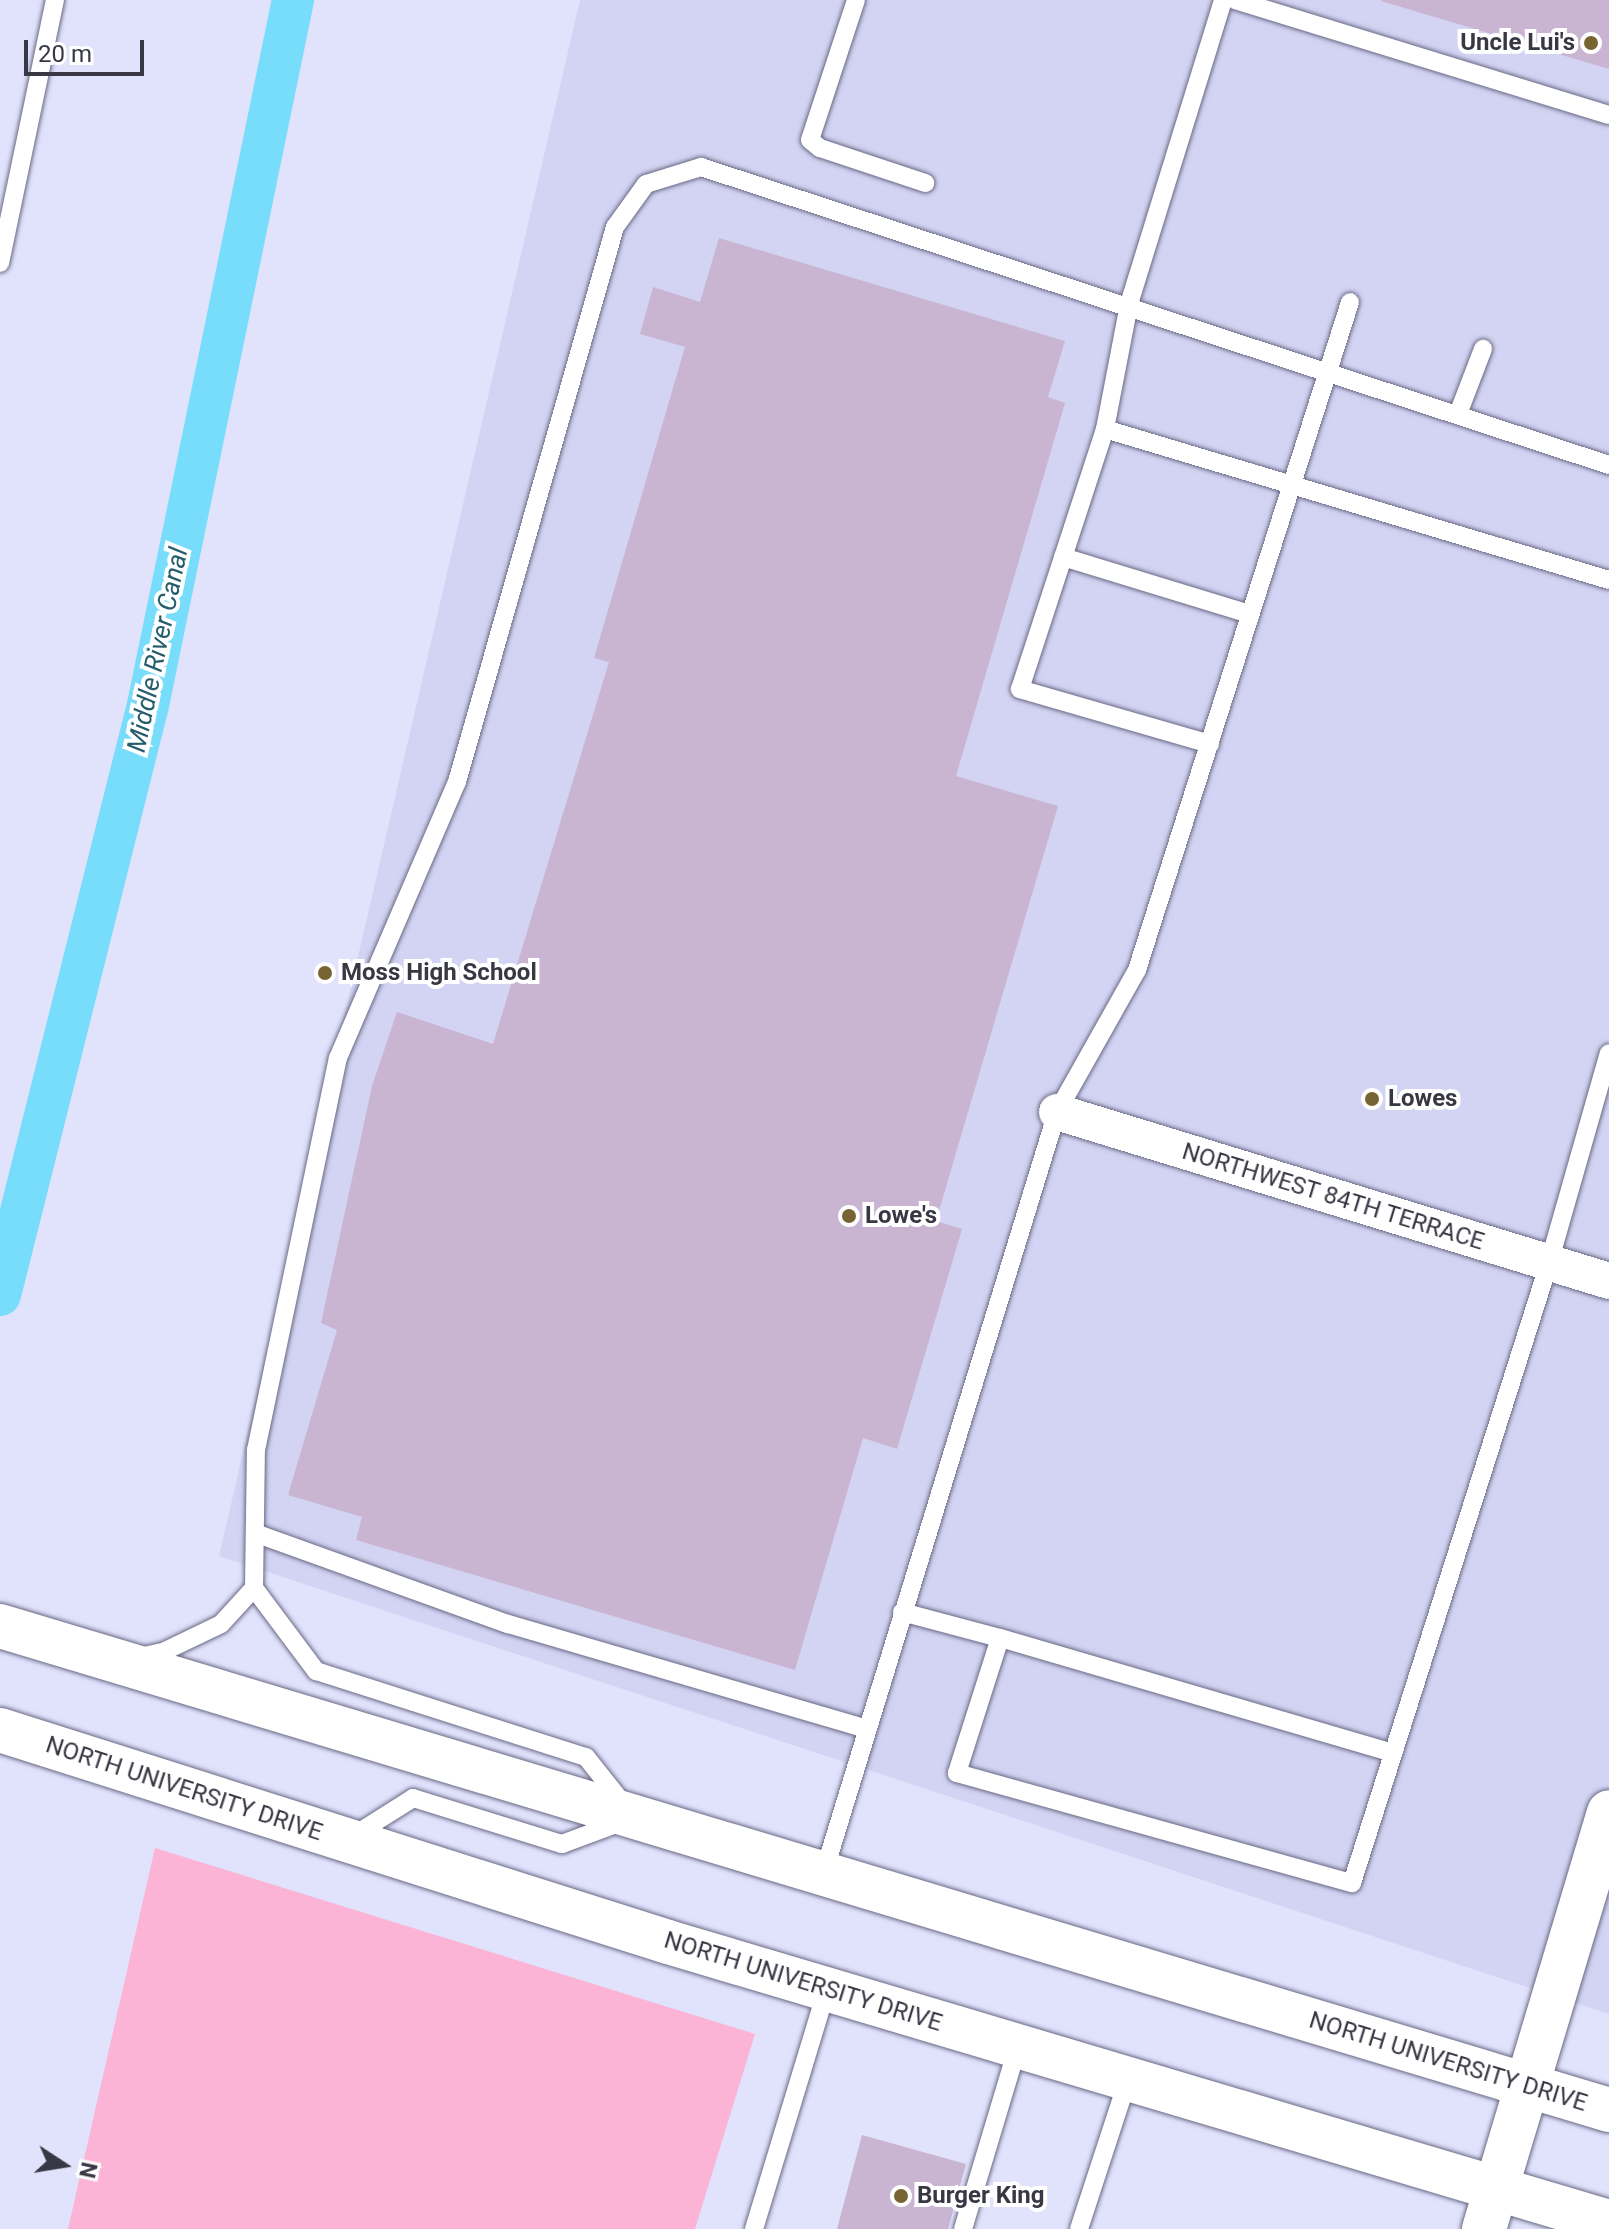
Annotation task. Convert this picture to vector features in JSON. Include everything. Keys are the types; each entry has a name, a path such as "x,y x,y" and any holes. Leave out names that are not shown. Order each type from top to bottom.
{"main road":[{"name":"NORTH UNIVERSITY DRIVE","path":"0,1626 1609,2110"},
{"name":"NORTH UNIVERSITY DRIVE","path":"0,1730 827,1989 1606,2220"},
{"path":"1484,2229 1609,1812"}],"street":[{"name":"NORTHWEST 84TH TERRACE","path":"1057,1112 1609,1281"}],"lane":[{"path":"0,263 55,0"},
{"path":"856,0 810,140 820,148 925,183"},
{"path":"1210,744 1020,689 1105,429 1129,304 1223,0"},
{"path":"1235,0 1609,115"},
{"path":"347,1840 413,1798 562,1844 634,1818 586,1757 316,1671 254,1588 256,1450 338,1058 457,782 615,227 646,184 701,167 1129,304 1609,465"},
{"path":"823,1875 1057,1112 1137,970 1350,302"},
{"path":"1458,414 1483,349"},
{"path":"1105,429 1609,580"},
{"path":"1063,557 1250,614"},
{"path":"1000,1638 957,1773 1352,1883 1549,1263 1609,1053"},
{"path":"255,1533 508,1624 867,1729"},
{"path":"116,1661 165,1651 221,1624 254,1588"},
{"path":"902,1612 1392,1753"},
{"path":"754,2229 827,1989"},
{"path":"963,2229 1018,2046"},
{"path":"1079,2229 1128,2079"}],"shaded area":[{"path":"580,0 1609,0 1609,2014 219,1556"},
{"path":"155,1848 755,2034 695,2229 68,2229"}],"building":[{"path":"1609,0 1609,69 1381,1"},
{"path":"719,238 1065,341 1048,397 1065,403 956,776 1058,806 936,1221 962,1229 897,1449 863,1438 795,1670 356,1540 362,1517 288,1495 337,1330 321,1323 372,1086 397,1012 493,1044 609,662 594,658 685,347 640,334 653,287 700,302"},
{"name":"Burger King","path":"862,2135 966,2164 948,2229 837,2229"}],"waterway":[{"name":"Middle River Canal","path":"0,1295 148,705 293,0"}],"place":[{"name":"Uncle Lui's","path":"1591,43"},
{"name":"Moss High School","path":"325,973"},
{"name":"Lowes","path":"1372,1099"},
{"name":"Lowe's","path":"849,1216"},
{"name":"Burger King","path":"901,2196"}]}
